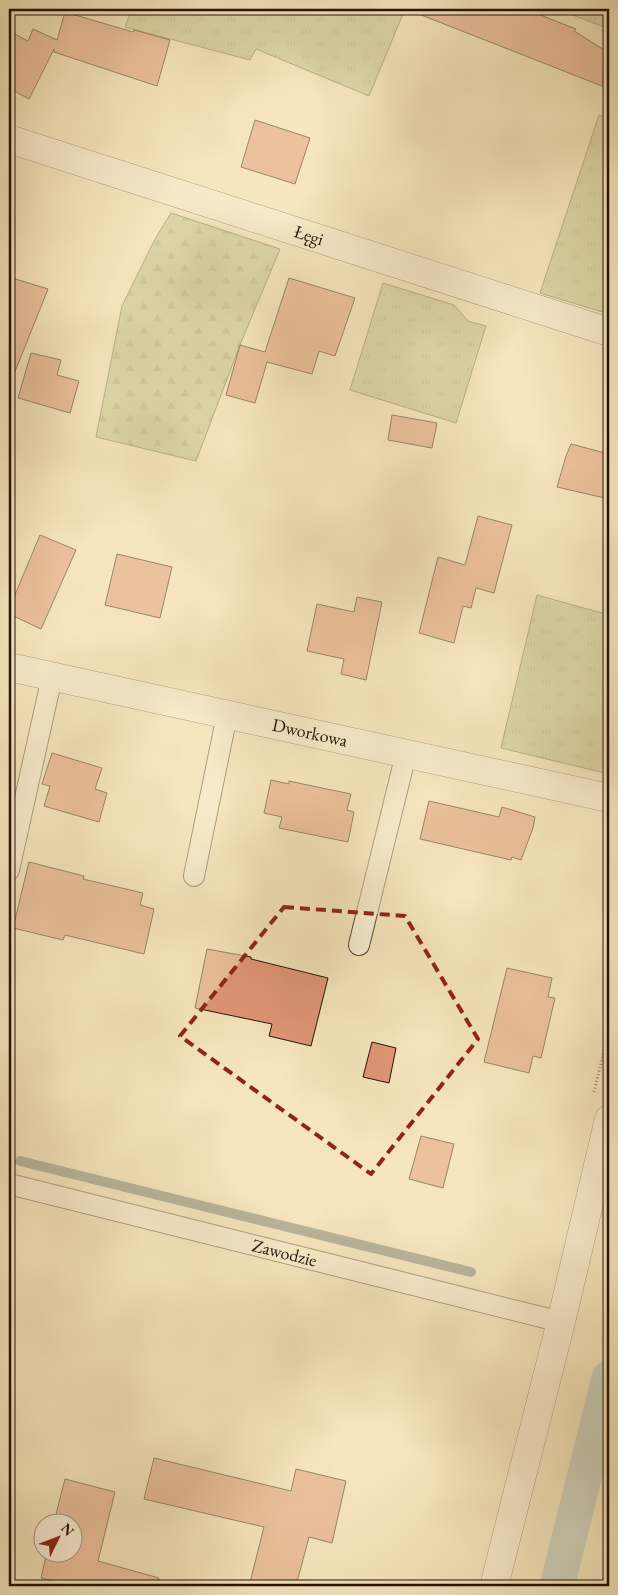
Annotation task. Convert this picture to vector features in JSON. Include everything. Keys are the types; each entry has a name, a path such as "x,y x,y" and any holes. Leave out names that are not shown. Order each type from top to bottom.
{"street":[{"name":"Łęgi","path":"9,140 609,332"},
{"name":"Dworkowa","path":"9,668 609,798"},
{"path":"494,1586 561,1322 609,1119"}],"lane":[{"path":"9,870 52,677"},
{"path":"194,876 227,715"},
{"path":"359,946 406,754"},
{"name":"Zawodzie","path":"9,1184 561,1322"}],"highlighted area":[{"path":"284,907 405,916 478,1039 371,1174 180,1036"}],"green space":[{"path":"132,9 405,9 369,96 256,49 250,60 125,27"},
{"path":"557,9 609,9 609,29"},
{"path":"599,115 609,118 609,314 540,293"},
{"path":"171,213 280,249 240,345 196,461 96,437 122,306 155,239"},
{"path":"383,283 454,305 468,321 486,326 456,423 350,390"},
{"path":"537,595 609,615 609,774 501,748"}],"building":[{"path":"412,9 525,9 576,29 574,31 609,53 609,68 602,86 411,11"},
{"path":"65,12 133,32 134,30 170,40 157,86 54,52 54,49 29,99 9,88 9,31 28,41 33,29 57,40"},
{"path":"255,120 310,138 295,184 241,167"},
{"path":"9,277 48,289 10,384 9,384"},
{"path":"289,278 355,298 335,356 319,351 312,374 267,362 255,403 226,395 240,345 265,352"},
{"path":"31,353 61,360 57,375 79,381 70,413 18,398"},
{"path":"392,415 437,423 432,448 388,440"},
{"path":"571,444 609,454 609,499 557,487"},
{"path":"478,516 512,525 494,593 476,588 471,608 463,606 454,643 419,633 438,557 465,565"},
{"path":"40,535 76,550 41,629 9,614 9,609"},
{"path":"117,554 172,567 160,618 105,605"},
{"path":"357,597 382,602 366,680 341,674 344,659 307,651 317,604 354,612"},
{"path":"52,753 102,768 95,789 107,793 99,822 44,806 50,786 42,784"},
{"path":"271,780 289,784 289,781 351,794 347,810 354,812 348,842 279,828 282,817 264,813"},
{"path":"429,801 499,817 502,807 535,817 533,828 521,860 512,857 511,860 420,839"},
{"path":"29,862 84,876 83,879 143,893 140,905 154,909 144,954 65,935 63,940 13,928"},
{"path":"207,949 251,957 251,959 328,978 311,1046 269,1036 272,1024 195,1008"},
{"path":"507,968 552,978 548,997 555,998 541,1058 533,1056 529,1073 484,1062"},
{"path":"372,1042 396,1048 389,1083 363,1077"},
{"path":"421,1136 454,1144 443,1188 409,1179"},
{"path":"154,1458 291,1491 296,1469 346,1481 332,1543 309,1537 296,1586 249,1586 264,1527 144,1499"},
{"path":"65,1479 115,1492 98,1561 159,1578 157,1586 76,1586 41,1578 45,1562 82,1562 82,1512 57,1512"}],"waterway":[{"path":"20,1161 471,1272"},
{"path":"557,1586 609,1378"}]}
